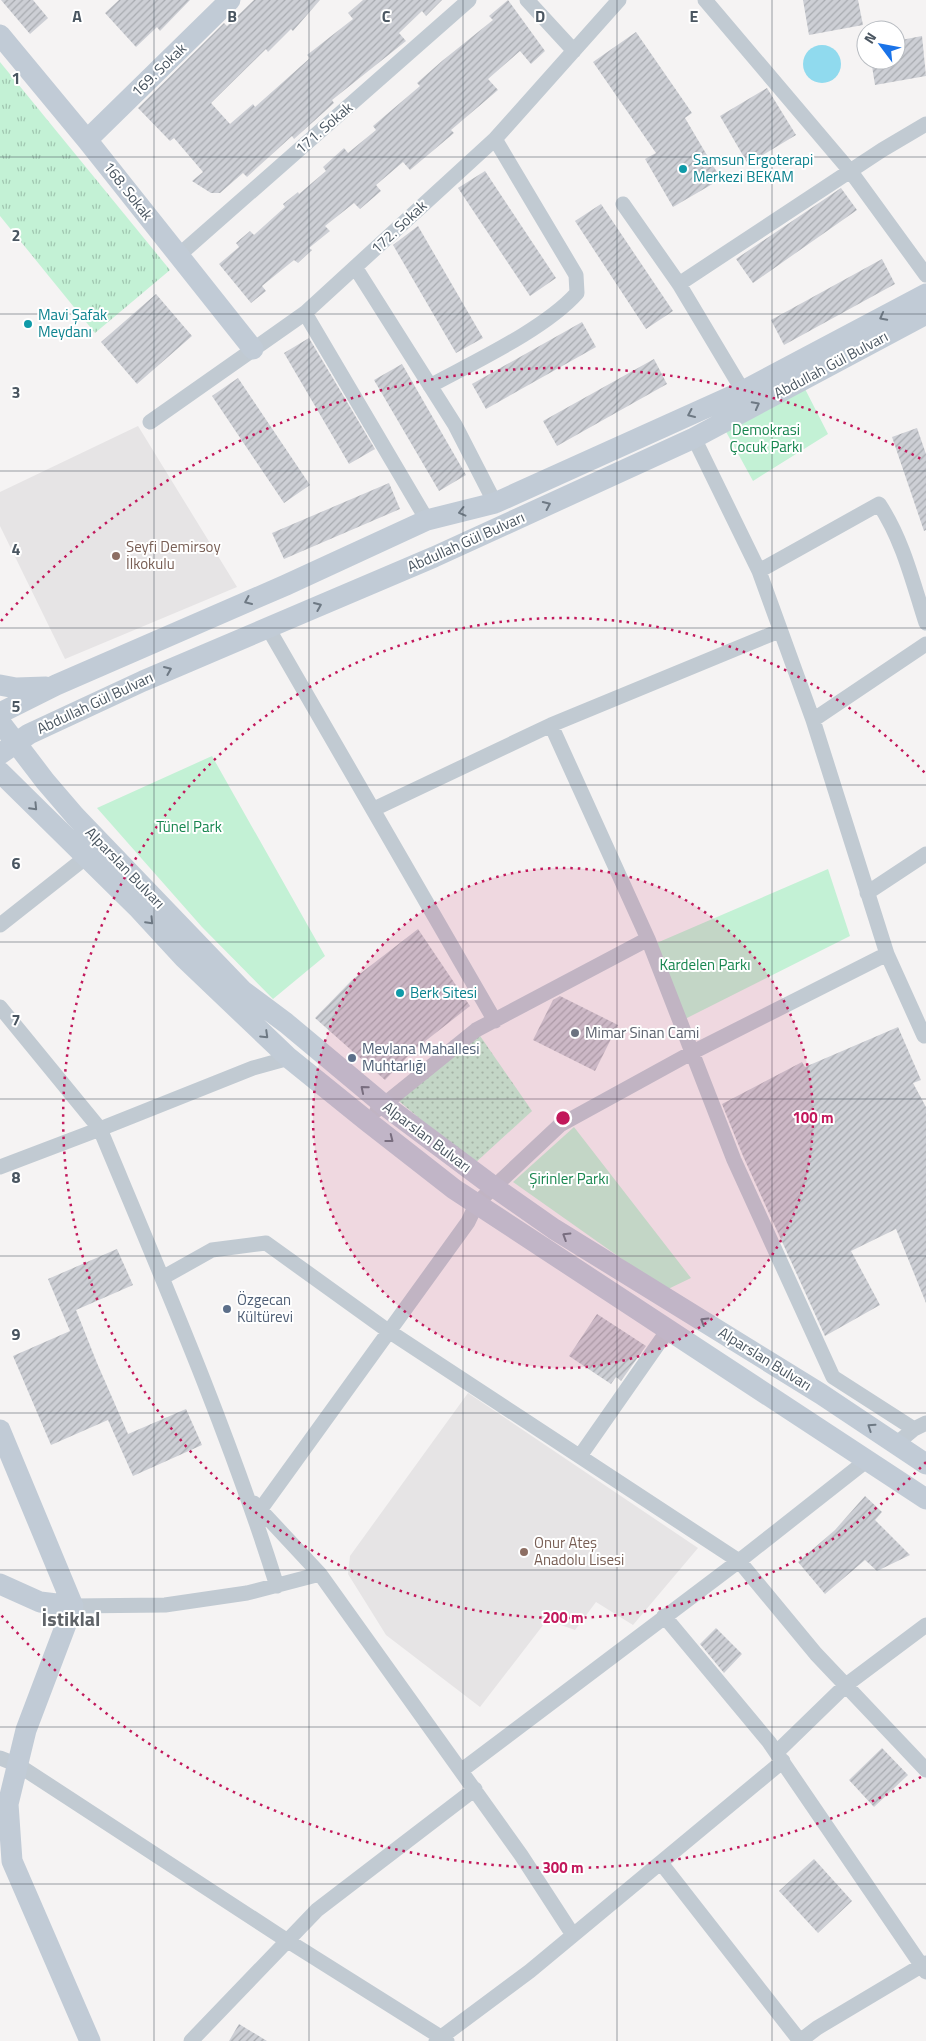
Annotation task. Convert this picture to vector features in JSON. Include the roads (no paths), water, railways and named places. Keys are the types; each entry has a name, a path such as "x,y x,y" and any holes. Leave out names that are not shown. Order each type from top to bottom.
{"main road":[{"name":"169. Sokak","path":"87,140 230,0"},
{"name":"168. Sokak","path":"0,35 87,140 253,349"},
{"name":"Abdullah Gül Bulvarı","path":"0,713 56,685 286,585 427,520 496,504 743,391 926,294"},
{"name":"Abdullah Gül Bulvarı","path":"7,749 29,734 143,681 434,557 694,438 926,314"},
{"path":"0,684 35,688 56,685"},
{"name":"Alparslan Bulvarı","path":"0,722 7,749 75,816 243,991 286,1023 383,1104 494,1187 554,1229 827,1386 896,1444 926,1464"},
{"name":"Alparslan Bulvarı","path":"0,772 289,1058 367,1121 454,1189 926,1499"},
{"path":"0,1430 73,1606 26,1730 9,1761 4,1805 12,1861 90,2041"},
{"path":"0,1584 40,1602 73,1606"}],"street":[{"name":"171. Sokak","path":"178,256 469,0"},
{"path":"527,0 574,51"},
{"name":"172. Sokak","path":"150,422 304,313 495,139 619,0"},
{"path":"705,0 851,172 926,274"},
{"path":"679,284 926,124"},
{"path":"430,386 507,343 564,307 577,293 576,275 495,139"},
{"path":"623,204 679,284 743,391"},
{"path":"355,267 455,425 496,504"},
{"path":"304,313 427,520"},
{"path":"694,438 759,571 779,631 813,720 866,893 887,954 925,1037"},
{"path":"759,571 879,504 891,521 926,623"},
{"path":"268,628 495,1021"},
{"path":"374,810 551,725 779,631"},
{"path":"813,720 926,644"},
{"path":"551,725 648,939 734,1160 827,1386 920,1426 896,1444"},
{"path":"866,893 926,854"},
{"path":"0,925 85,858"},
{"path":"367,1121 383,1104 476,1030 648,939"},
{"path":"255,1504 390,1331 468,1222 477,1203 560,1125 693,1052 887,954"},
{"path":"0,1007 100,1129 255,1504 277,1586"},
{"path":"0,1167 253,1068 289,1058"},
{"path":"162,1278 212,1250 266,1243 390,1331 739,1561 810,1647 926,1770"},
{"path":"580,1456 668,1330"},
{"path":"462,1770 739,1561 866,1461"},
{"path":"255,1504 320,1574 462,1770 573,1935"},
{"path":"73,1606 165,1605 277,1586 320,1574"},
{"path":"660,1863 800,2041 818,2028 924,1967 780,1757 664,1616"},
{"path":"9,1761 442,2040 530,1971 660,1863 780,1757 846,1685 925,1629"},
{"path":"191,2041 317,1910 475,1789"}],"water":[{"path":"822,45 835,51 841,64 835,77 822,83 809,77 803,64 809,51"}],"place":[{"name":"Samsun Ergoterapi Merkezi BEKAM","path":"683,169"},
{"name":"Mavi Şafak Meydanı","path":"28,324"},
{"name":"Seyfi Demirsoy İlkokulu","path":"116,556"},
{"name":"Berk Sitesi","path":"400,993"},
{"name":"Mimar Sinan Cami","path":"575,1033"},
{"name":"Mevlana Mahallesi Muhtarlığı","path":"352,1058"},
{"name":"Özgecan Kültürevi","path":"227,1309"},
{"name":"Onur Ateş Anadolu Lisesi","path":"524,1552"}],"district":[{"name":"İstiklal","path":"71,1619"}],"park label":[{"name":"Demokrasi Çocuk Parkı","path":"766,438"},
{"name":"Tünel Park","path":"189,827"},
{"name":"Kardelen Parkı","path":"705,965"},
{"name":"Şirinler Parkı","path":"569,1179"}]}
